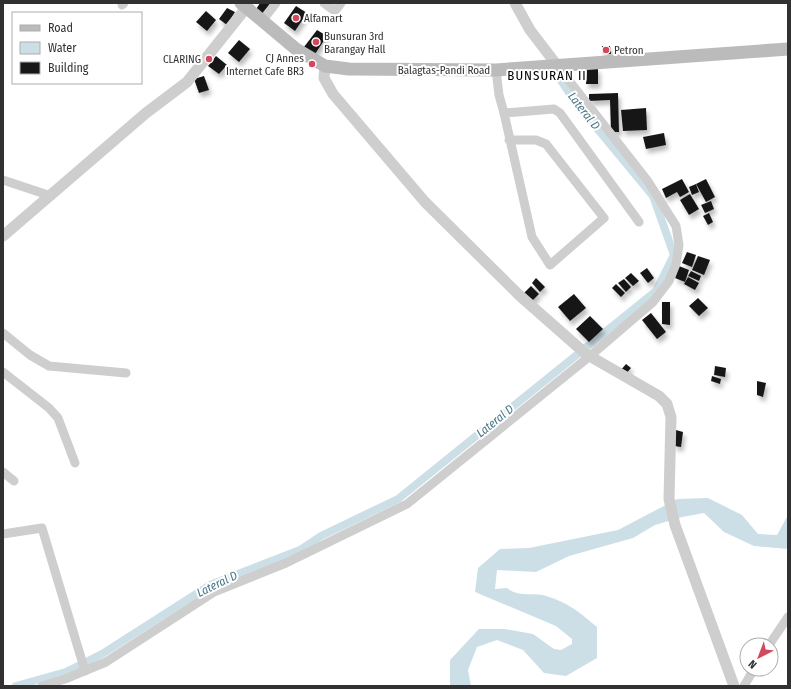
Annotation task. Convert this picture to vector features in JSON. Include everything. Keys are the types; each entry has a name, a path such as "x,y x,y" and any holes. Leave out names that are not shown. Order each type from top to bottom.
{"main road":[{"name":"Balagtas-Pandi Road","path":"244,5 296,49 325,66 370,70 496,70 552,64 625,62 788,49"}],"street":[{"path":"262,21 276,3"},
{"path":"324,3 335,11 340,3"},
{"path":"42,686 106,662 214,592 286,563 407,504 585,353 653,302 672,275 676,264 679,245 676,226 666,207 647,180 552,64 514,3"},
{"path":"3,236 146,113 187,82 244,5"},
{"path":"325,66 324,78 333,94 425,202 519,295 585,353 659,396 667,404 671,417 668,499 675,525 734,686"},
{"path":"496,70 499,95 504,113 509,140 532,237 550,265 604,218 546,144 536,140 509,140"},
{"path":"504,113 554,109 560,113 639,222"},
{"path":"3,180 51,196"},
{"path":"3,333 30,355 49,366 126,373"},
{"path":"3,372 49,408 58,418 75,463"},
{"path":"3,472 14,481"},
{"path":"3,534 42,528 85,671"},
{"path":"774,637 788,617"},
{"path":"744,686 749,677"}],"water":[{"path":"708,498 742,515 758,534 777,535 788,515 788,549 754,546 724,532 704,513 682,517 655,525 633,538 569,556 536,572 497,570 495,589 507,588 516,593 541,595 554,598 573,608 597,627 597,658 566,676 544,673 523,650 497,640 477,647 468,670 471,686 450,686 450,660 479,629 505,629 533,634 554,649 561,650 572,644 572,639 556,626 475,592 478,568 500,549 529,548 618,530 677,499"}],"building":[{"path":"260,3 271,3 261,16 255,11"},
{"name":"Alfamart","path":"296,6 307,13 295,31 284,23"},
{"path":"227,8 235,12 227,25 219,19"},
{"path":"206,11 216,20 207,31 196,22"},
{"name":"Bunsuran 3rd Barangay Hall","path":"317,30 327,36 315,54 304,47"},
{"path":"239,40 250,49 239,62 228,53"},
{"name":"Petron","path":"602,46 610,46 611,54 603,54"},
{"path":"216,56 227,65 219,74 208,66"},
{"path":"587,68 598,68 598,84 586,84"},
{"path":"204,76 209,90 199,93 194,79"},
{"path":"618,93 619,132 611,132 610,100 589,101 589,94"},
{"path":"646,108 647,130 623,131 621,110"},
{"path":"664,133 666,145 646,149 643,137"},
{"path":"682,179 689,192 680,197 677,192 666,198 662,189"},
{"path":"706,179 715,197 706,202 696,184"},
{"path":"696,184 699,192 692,195 689,187"},
{"path":"690,194 699,209 689,215 680,200"},
{"path":"711,201 714,209 705,213 701,205"},
{"path":"709,213 713,222 708,225 703,216"},
{"path":"687,252 696,255 692,267 682,263"},
{"path":"698,256 710,260 704,275 692,270"},
{"path":"679,266 689,270 685,282 675,278"},
{"path":"647,268 654,278 648,283 640,273"},
{"path":"691,271 701,276 699,281 688,276"},
{"path":"631,273 639,281 633,286 625,278"},
{"path":"688,277 699,283 695,290 684,284"},
{"path":"536,278 545,287 540,292 532,283"},
{"path":"624,279 631,287 626,292 618,283"},
{"path":"616,284 625,293 621,297 612,288"},
{"path":"531,286 539,294 531,302 523,294"},
{"path":"574,294 586,308 570,321 558,307"},
{"path":"698,298 708,308 699,316 689,306"},
{"path":"662,302 670,302 670,325 662,324"},
{"path":"651,313 666,332 657,339 642,320"},
{"path":"590,316 603,329 589,342 576,329"},
{"path":"626,364 631,368 625,375 620,371"},
{"path":"715,366 726,368 725,377 714,375"},
{"path":"712,376 721,379 720,384 711,381"},
{"path":"757,381 766,383 763,397 757,395"},
{"path":"676,430 683,432 681,447 674,446"}],"waterway":[{"name":"Lateral D","path":"16,686 66,672 102,654 210,585 300,550 321,536 398,499 656,291 674,255 653,196 576,103 550,64"}],"place":[{"name":"Alfamart","path":"296,18"},
{"name":"Bunsuran 3rd Barangay Hall","path":"316,42"},
{"name":"Petron","path":"606,50"},
{"name":"CLARING","path":"209,59"},
{"name":"CJ Annes Internet Cafe BR3","path":"312,64"}],"district":[{"name":"BUNSURAN II","path":"547,75"}]}
